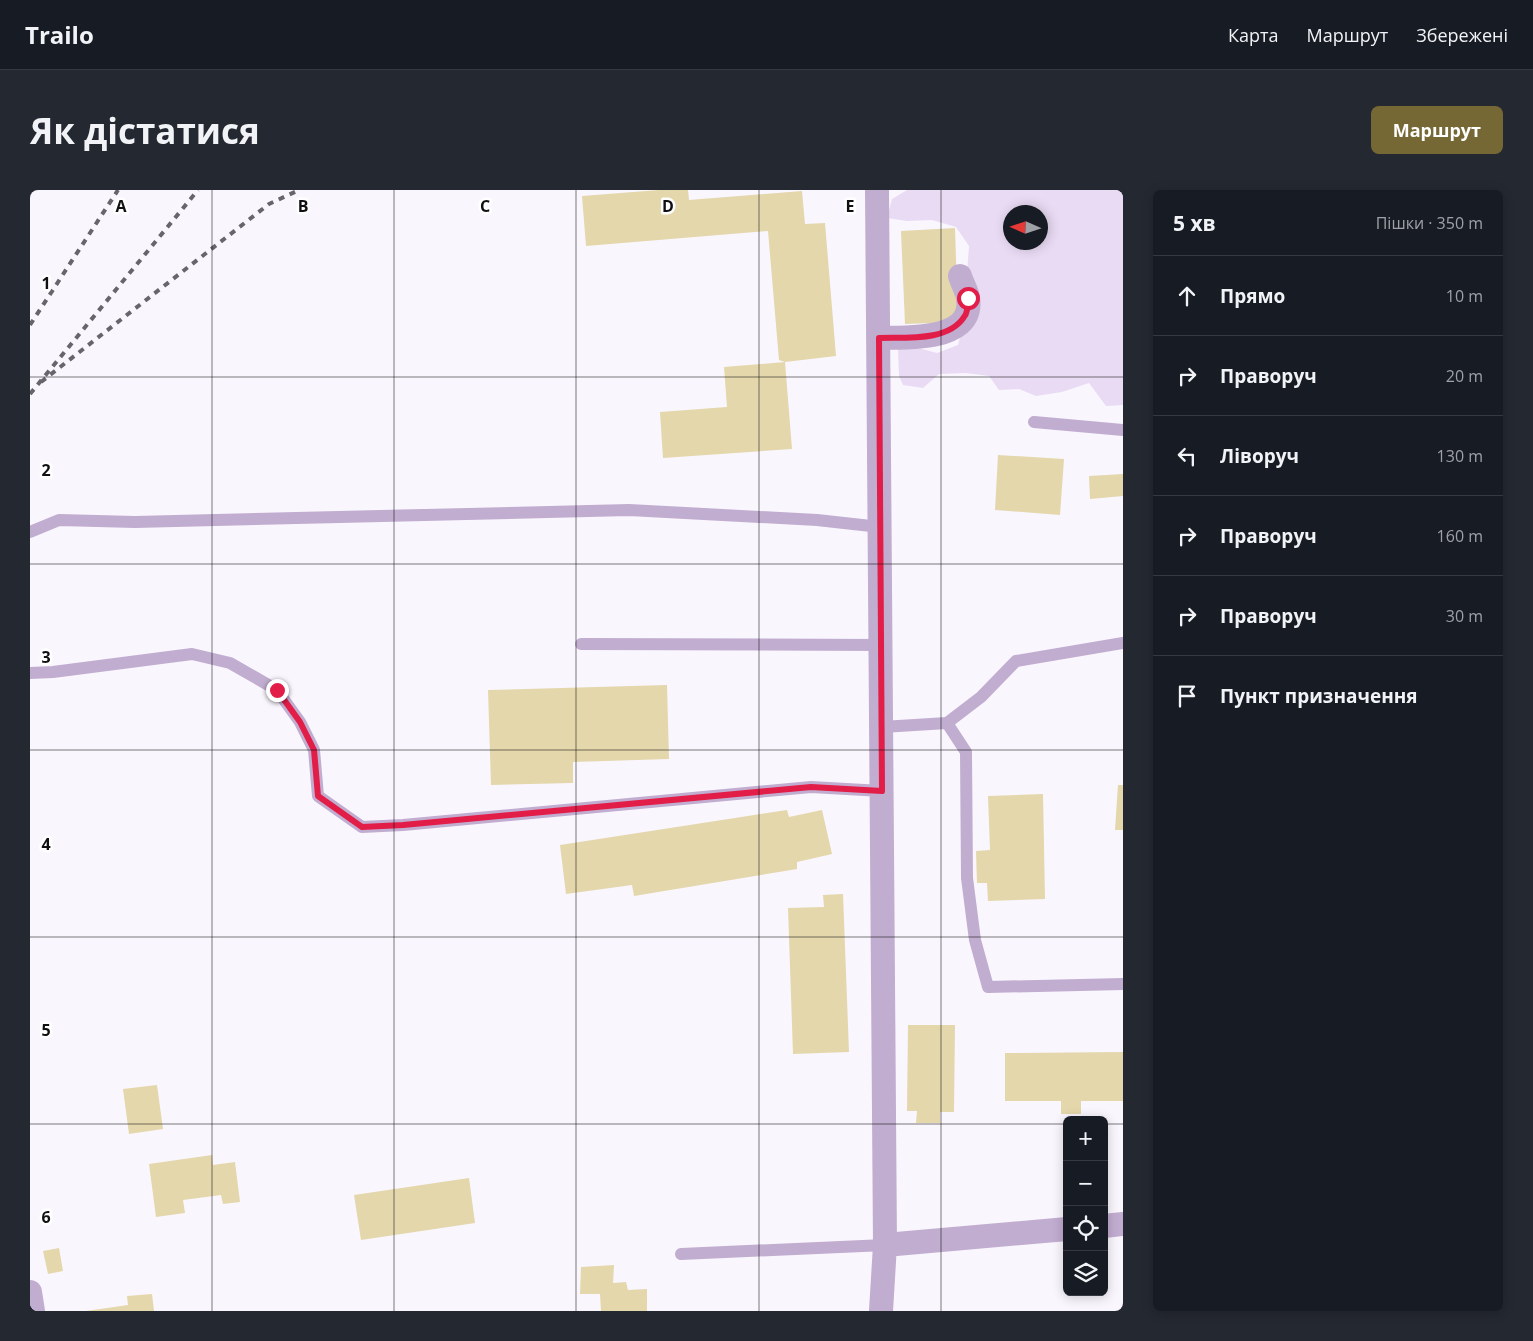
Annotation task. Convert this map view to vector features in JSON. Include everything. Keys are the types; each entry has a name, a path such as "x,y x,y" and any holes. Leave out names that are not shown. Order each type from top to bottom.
{"street":[{"path":"877,190 882,646 885,1245 881,1311"},
{"path":"879,338 940,334 952,330 966,316 968,298 960,276"},
{"path":"1108,1226 1123,1224"},
{"path":"885,1245 1063,1229"},
{"path":"30,1292 33,1311"}],"lane":[{"path":"1034,422 1123,430"},
{"path":"30,532 59,520 135,522 629,510 817,520 880,527"},
{"path":"882,727 947,723 981,697 1016,661 1123,643"},
{"path":"581,644 882,646"},
{"path":"30,673 54,672 192,654 230,663 277,690 300,722 314,750 318,796 362,827 403,825 811,787 882,791"},
{"path":"947,723 966,752 967,878 975,940 988,987 1123,984"},
{"path":"681,1254 885,1245"}],"shaded area":[{"path":"907,190 1123,190 1123,405 1106,406 1089,383 1062,392 1036,396 1019,389 999,390 989,376 966,373 939,374 923,388 903,385 899,376 898,348 911,346 937,353 958,345 963,326 969,246 956,227 932,220 907,221 887,218 892,199"}],"building":[{"path":"659,190 688,190 689,200 802,191 805,224 825,223 836,356 785,362 779,360 768,231 586,246 582,196"},
{"path":"955,228 958,322 905,324 901,231"},
{"path":"785,362 792,449 663,458 660,412 727,407 724,367"},
{"path":"998,455 1064,459 1060,515 995,510"},
{"path":"1123,474 1123,496 1090,499 1089,476"},
{"path":"667,685 669,759 573,762 573,783 491,785 488,690"},
{"path":"1118,785 1123,785 1123,830 1115,830"},
{"path":"1043,794 1045,899 988,901 987,883 977,883 976,851 990,850 988,796"},
{"path":"787,810 789,817 822,810 832,854 797,862 797,869 634,896 632,885 566,894 560,845"},
{"path":"843,894 849,1052 793,1054 788,908 824,907 823,895"},
{"path":"908,1025 955,1025 954,1112 940,1112 940,1123 916,1123 917,1111 907,1111"},
{"path":"1123,1052 1123,1101 1081,1101 1081,1114 1061,1114 1061,1101 1005,1101 1005,1053"},
{"path":"157,1085 163,1129 129,1134 123,1089"},
{"path":"212,1155 213,1165 235,1162 240,1202 223,1204 221,1195 183,1200 185,1213 156,1217 149,1164"},
{"path":"469,1178 475,1223 361,1240 354,1195"},
{"path":"59,1248 63,1271 48,1274 43,1251"},
{"path":"614,1265 613,1283 626,1282 628,1290 647,1289 647,1311 601,1311 600,1294 580,1294 581,1267"},
{"path":"152,1294 154,1311 86,1311 128,1305 127,1296"}],"railway":[{"path":"30,325 118,190"},
{"path":"30,394 198,190"},
{"path":"41,382 269,204 299,190"}],"route":[{"path":"277,690 300,722 314,750 318,796 362,827 403,825 811,787 882,791 879,338 940,334 952,330 966,316 968,298"}]}
